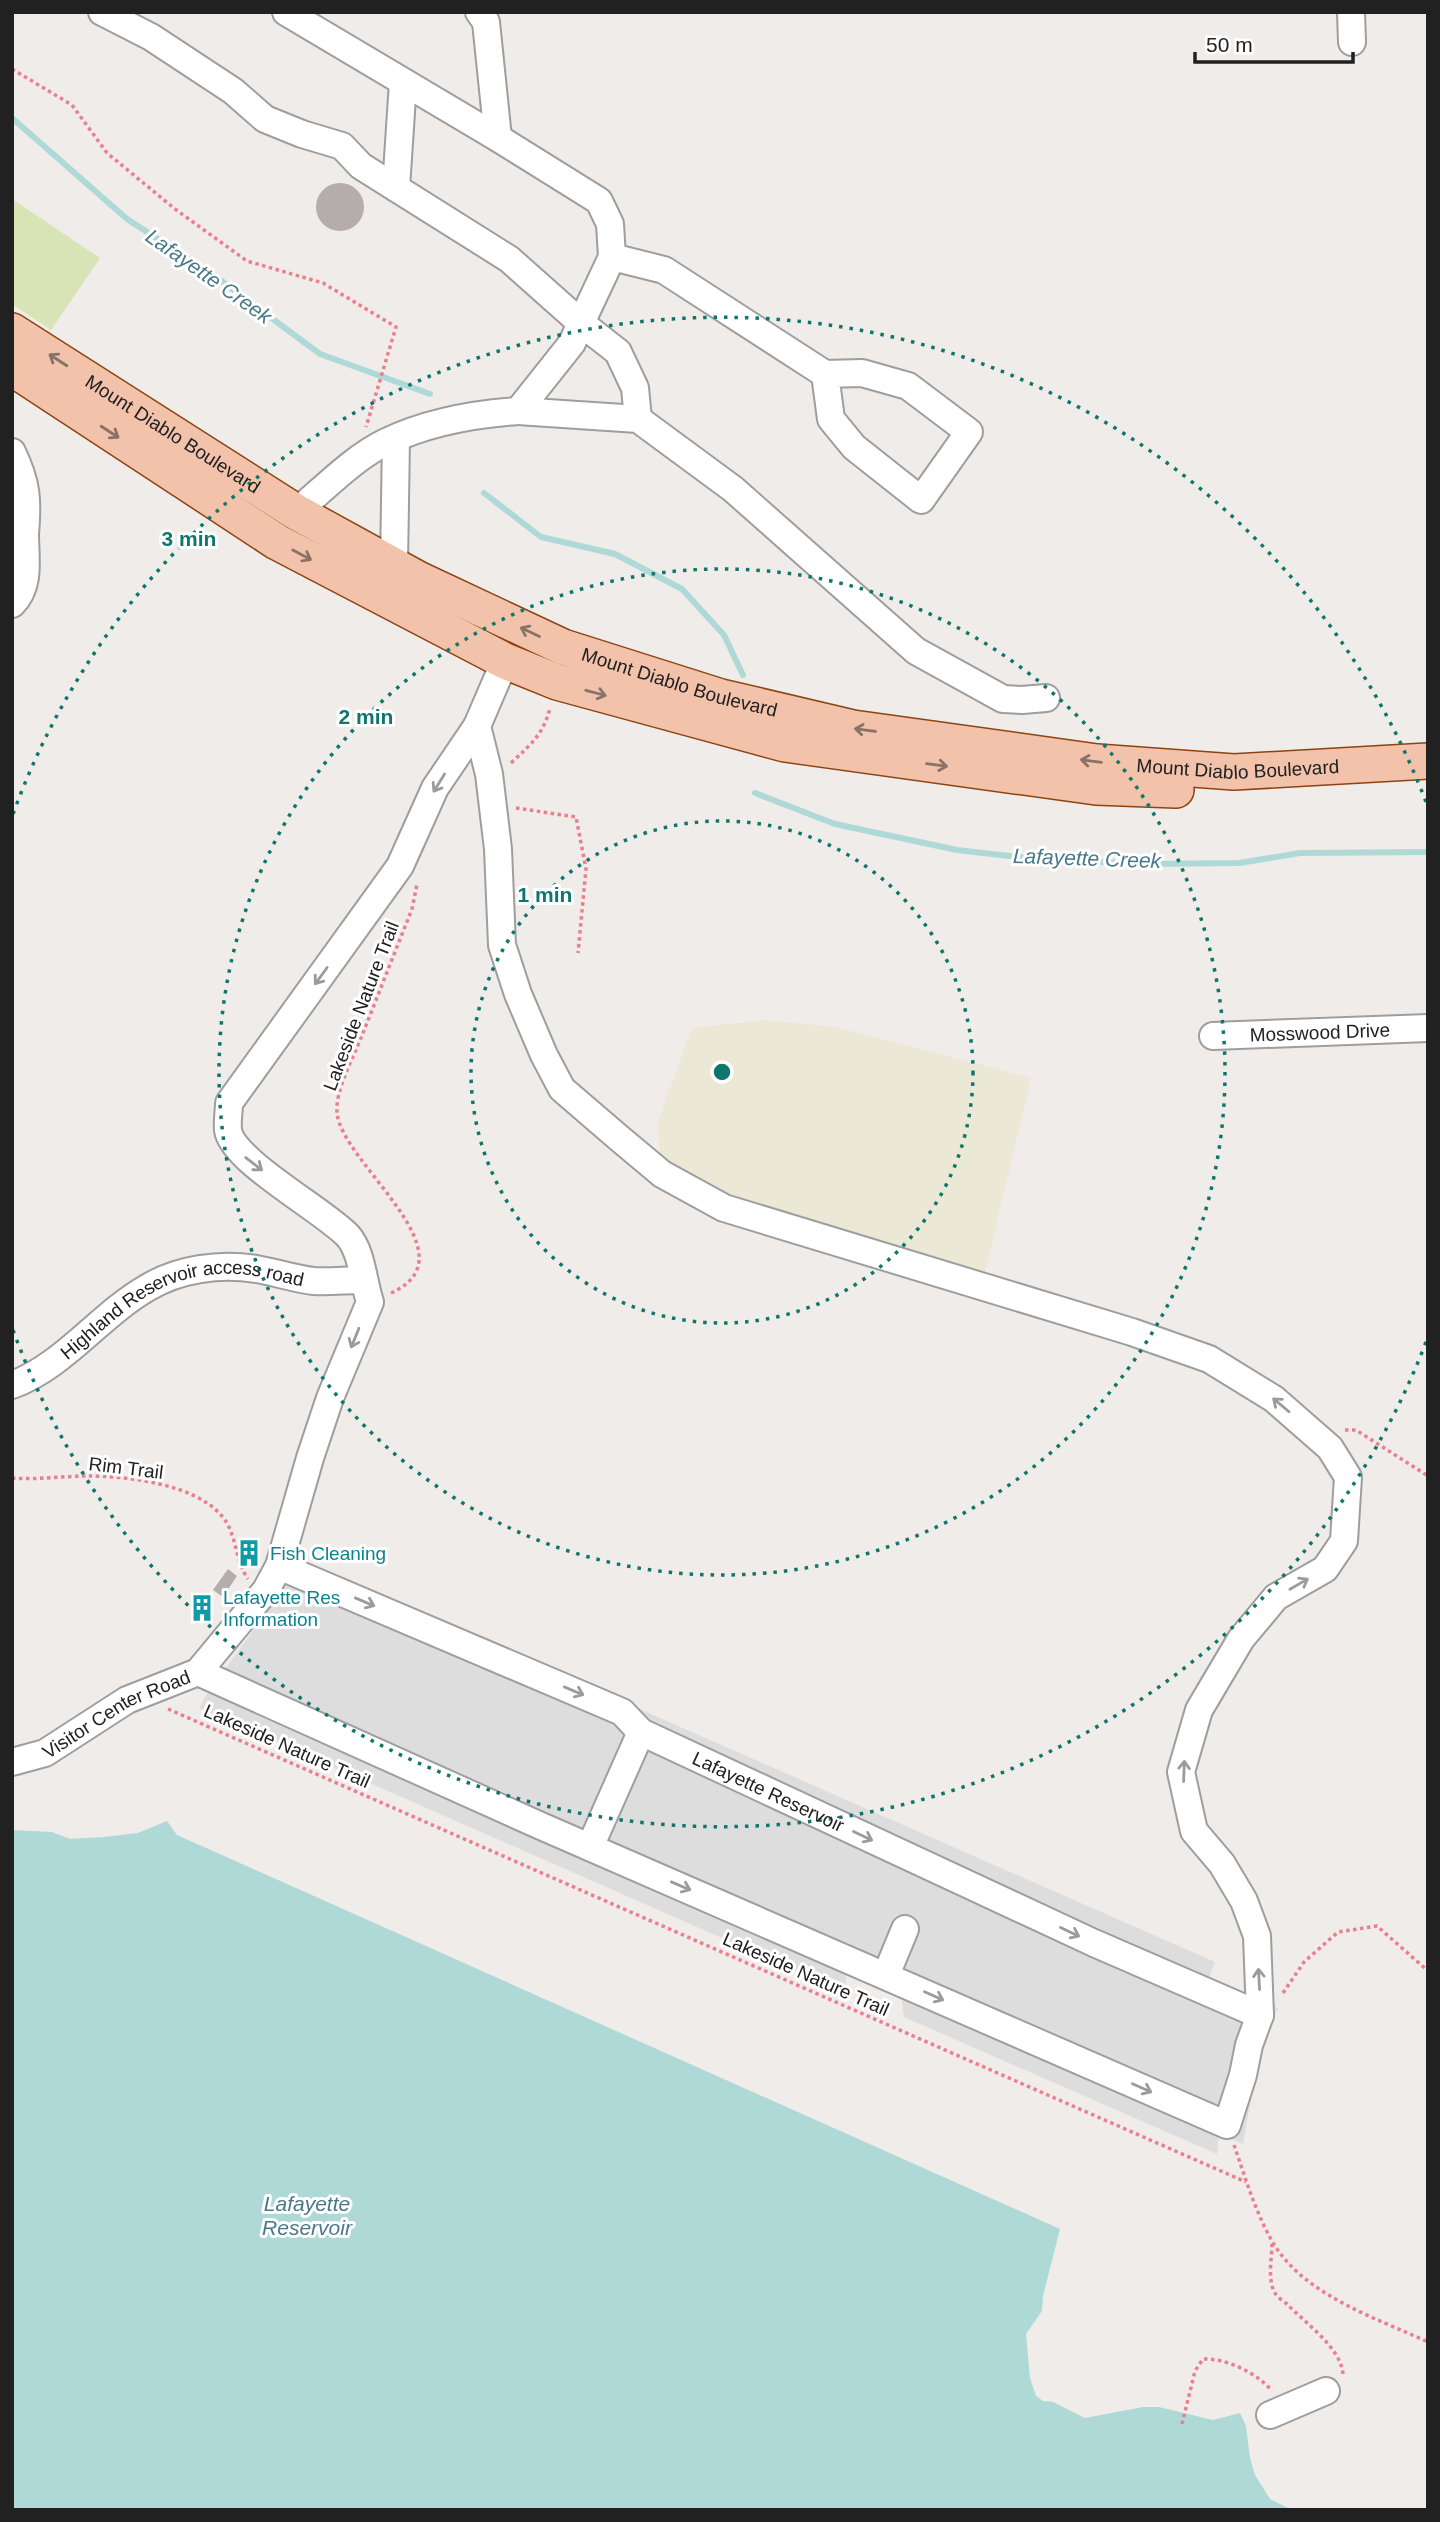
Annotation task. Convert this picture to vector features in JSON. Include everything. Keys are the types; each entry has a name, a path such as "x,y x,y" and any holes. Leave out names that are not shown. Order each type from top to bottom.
{"main road":[{"name":"Mount Diablo Boulevard","path":"12,331 296,512 394,565 564,648 721,697 853,728 1097,762 1234,772 1428,761"},
{"name":"Mount Diablo Boulevard","path":"15,375 277,542 505,661 557,682 785,744 1096,787 1241,793 1428,783"}],"street":[{"path":"102,12 151,37 233,91 265,119 342,146 361,166 509,259 618,352 635,388 638,419"},
{"path":"286,12 599,201 610,224 612,257 572,343 517,411"},
{"path":"479,12 486,22 498,138"},
{"path":"1351,12 1352,42"},
{"path":"396,188 403,82"},
{"path":"612,257 664,270 825,374 862,373 908,386 969,432 921,500 854,447 831,419 825,374"},
{"path":"296,512 353,465 385,443 438,423 477,413 517,411 638,419 733,489 916,651 1003,699 1046,698"},
{"path":"394,565 396,439"},
{"path":"12,452 20,470 28,502 19,529 26,579 21,596 12,604"},
{"path":"437,587 505,661 627,668"},
{"path":"366,1291 360,1256 348,1236 245,1157 228,1132 229,1103 400,866 435,788 477,726 505,661"},
{"path":"198,1672 590,1847 1227,2125 1243,2075 1249,2045 1268,2009 1257,1936 1244,1901 1222,1864 1194,1831 1181,1772 1199,1710 1241,1639 1276,1597 1325,1569 1344,1541 1348,1477 1330,1448 1274,1399 1209,1359 1132,1332 724,1208 662,1174 562,1090 518,994 502,945 498,849 493,804 489,774 477,726"},
{"name":"Mosswood Drive","path":"1213,1036 1428,1028"},
{"name":"Highland Reservoir access road","path":"12,1385 23,1381 62,1355 148,1287 184,1273 219,1266 253,1268 366,1291"},
{"name":"Visitor Center Road","path":"12,1762 45,1753 138,1695 198,1672 255,1580 279,1566 310,1458 366,1291"},
{"name":"Lafayette Reservoir","path":"279,1566 622,1712 641,1732 1094,1943 1268,2009"},
{"path":"590,1847 641,1732"},
{"path":"886,1975 905,1928"},
{"path":"1273,2413 1326,2391"}],"path":[{"path":"12,69 72,105 107,153 175,209 247,261 323,283 396,327 375,397"},
{"path":"489,774 510,764 538,737 545,726 557,682"},
{"path":"493,804 576,817 586,869 578,953"},
{"name":"Lakeside Nature Trail","path":"366,1291 406,1286 419,1271 420,1254 415,1237 405,1221 347,1139 337,1112 346,1076 412,909 417,884"},
{"path":"1308,1428 1356,1430 1428,1476"},
{"name":"Rim Trail","path":"12,1478 120,1477 143,1480 193,1496 221,1514 230,1527 236,1556 255,1580"},
{"name":"Lakeside Nature Trail","path":"138,1695 1245,2182"},
{"path":"1268,2009 1304,1962 1338,1932 1377,1926 1428,1971"},
{"path":"1227,2125 1245,2182 1272,2242 1297,2272 1331,2297 1428,2343"},
{"path":"1272,2242 1272,2280 1275,2294 1308,2323 1343,2367 1343,2386 1335,2391 1326,2391"},
{"path":"1182,2424 1195,2371 1203,2359 1233,2364 1265,2383 1272,2390 1273,2413"}],"shaded area":[{"path":"764,1020 836,1027 1031,1078 982,1285 662,1174 657,1124 692,1028"},
{"path":"303,1561 1215,1962 1209,1978 1278,2008 1260,2049 1243,2144 1219,2134 1217,2154 904,2017 901,1994 846,1972 845,1992 199,1708"}],"green space":[{"path":"12,199 100,258 51,330 12,304"}],"water":[{"name":"Lafayette Reservoir","path":"167,1821 177,1835 1060,2229 1043,2296 1042,2311 1026,2334 1030,2378 1036,2396 1085,2418 1143,2407 1159,2407 1213,2420 1240,2413 1246,2426 1255,2475 1270,2499 1292,2510 12,2510 12,1830 52,1832 70,1839 138,1833"}],"building":[{"path":"340,183 357,190 364,207 357,224 340,231 323,224 316,207 323,190"},
{"name":"Fish Cleaning","path":"243,1548 256,1550 254,1559 242,1557"},
{"path":"228,1569 237,1576 223,1597 213,1590"}],"waterway":[{"name":"Lafayette Creek","path":"12,118 127,219 215,276 320,354 430,394"},
{"name":"Lafayette Creek","path":"484,493 541,537 615,554 682,589 724,635 743,675"},
{"name":"Lafayette Creek","path":"755,793 835,824 957,850 1036,859 1150,864 1239,863 1300,853 1428,852"}],"place":[{"name":"Fish Cleaning","path":"249,1553"},
{"name":"Lafayette Res Information","path":"202,1608"}]}
